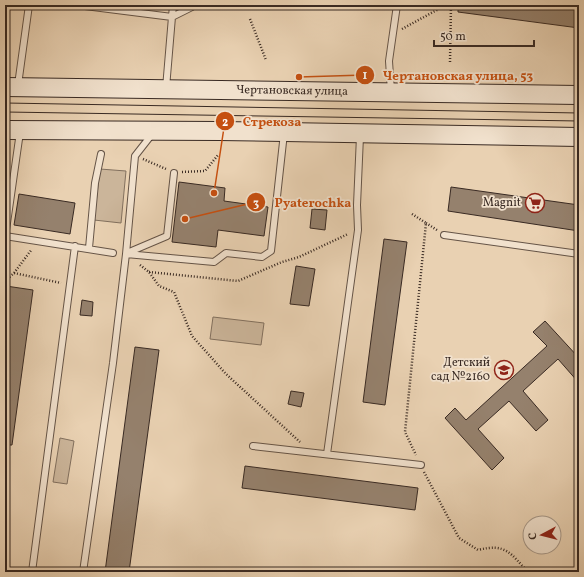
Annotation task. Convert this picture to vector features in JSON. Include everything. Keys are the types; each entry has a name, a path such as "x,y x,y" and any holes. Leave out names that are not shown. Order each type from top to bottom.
{"main road":[{"name":"Чертановская улица","path":"11,87 579,96"},
{"path":"13,130 284,132 579,137"}],"lane":[{"path":"11,87 29,5"},
{"path":"77,5 172,17 192,7 192,5"},
{"path":"166,90 173,5"},
{"path":"391,92 389,61 397,5"},
{"path":"13,130 5,236 89,248 113,253"},
{"path":"83,572 113,363 126,254 135,156 155,132"},
{"path":"126,254 214,262 226,253 262,257 271,252 284,132"},
{"path":"327,454 358,230 356,205 360,133"},
{"path":"89,248 95,183 101,154"},
{"path":"126,254 167,236 174,173"},
{"path":"444,235 579,254"},
{"path":"32,572 75,246"},
{"path":"253,446 421,465"}],"path":[{"path":"393,34 446,5"},
{"path":"450,62 451,5"},
{"path":"250,18 266,60"},
{"path":"135,156 174,173 205,171 218,155"},
{"path":"412,214 444,235"},
{"path":"426,223 405,432 459,538 478,550 490,547 507,550 528,572"},
{"path":"149,272 238,281 282,262 299,257 358,230"},
{"path":"5,280 14,273 38,241"},
{"path":"126,254 149,272 159,286 174,292 192,336 226,374 310,452"},
{"path":"14,273 70,285"}],"shaded area":[{"path":"100,169 126,171 121,223 94,220"},
{"path":"213,317 264,323 261,345 210,339"},
{"path":"60,438 74,441 67,484 53,482"}],"building":[{"path":"458,5 579,5 579,28 458,12"},
{"path":"179,182 225,188 224,201 268,207 264,236 218,230 216,247 172,242"},
{"path":"451,187 579,205 579,231 448,211"},
{"path":"19,194 75,203 70,234 14,225"},
{"path":"312,209 327,210 325,230 310,228"},
{"path":"384,239 407,242 385,405 363,402"},
{"path":"296,266 315,269 309,306 290,304"},
{"path":"6,286 33,290 12,445 5,445"},
{"path":"82,300 93,302 92,316 80,315"},
{"path":"545,321 579,358 579,383 558,359 523,391 548,420 536,431 509,401 478,429 504,458 492,470 445,418 455,408 466,420 547,346 533,332"},
{"path":"135,347 159,350 129,572 105,572"},
{"path":"291,391 304,393 301,407 288,404"},
{"path":"245,466 418,488 415,510 242,488"}],"tram line":[{"path":"5,103 579,113"},
{"path":"5,112 579,121"}],"place":[{"name":"Чертановская улица, 53","path":"299,77"},
{"name":"Стрекоза","path":"214,193"},
{"name":"Magnit","path":"535,203"},
{"name":"Pyaterochka","path":"185,219"},
{"name":"Детский сад №2160","path":"504,370"}]}
